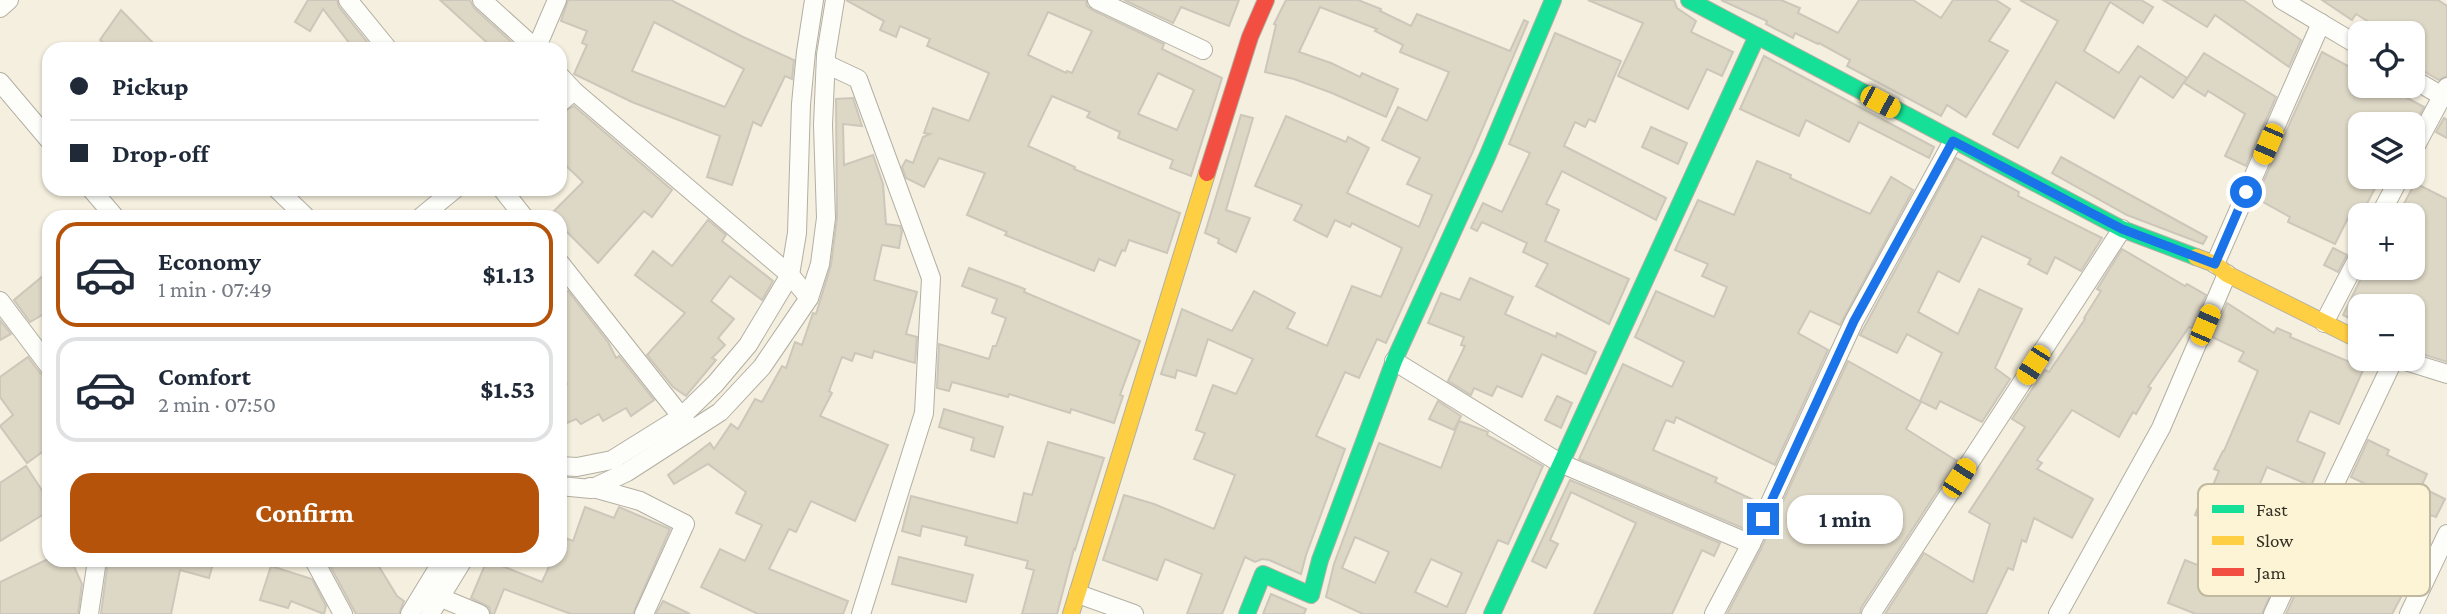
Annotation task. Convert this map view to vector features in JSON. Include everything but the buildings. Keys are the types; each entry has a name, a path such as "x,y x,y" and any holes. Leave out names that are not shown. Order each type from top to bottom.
{"street":[{"path":"0,8 9,0"},
{"path":"348,0 382,42"},
{"path":"482,0 528,42"},
{"path":"539,42 557,0"},
{"path":"591,489 627,472 687,424 715,384 748,345 790,275 797,233 801,104 814,0"},
{"path":"569,466 612,460 687,424 720,412 762,367 809,298 820,264 826,218 823,125 826,60 835,0"},
{"path":"1097,0 1203,50"},
{"path":"1071,614 1217,139 1250,37 1266,0"},
{"path":"1247,614 1264,574 1311,595 1320,560 1394,361 1487,157 1553,0"},
{"path":"1689,0 2122,229 2221,269 2348,335"},
{"path":"2282,0 2348,39"},
{"path":"2058,614 2161,428 2221,269 2321,23"},
{"path":"1492,614 1757,36"},
{"path":"806,52 826,60 858,79 931,278 924,413 860,614"},
{"path":"0,82 42,132"},
{"path":"567,83 790,275 809,298"},
{"path":"2425,84 2444,91 2425,128"},
{"path":"567,98 575,92"},
{"path":"1714,614 1751,544 1854,321 1953,141"},
{"path":"97,196 109,210"},
{"path":"285,196 299,210"},
{"path":"430,210 446,196"},
{"path":"508,196 518,210"},
{"path":"1871,614 2122,229"},
{"path":"567,272 687,424"},
{"path":"2324,323 2348,277"},
{"path":"0,301 42,357"},
{"path":"1394,361 1560,463 1751,544"},
{"path":"2425,365 2445,369"},
{"path":"2335,484 2388,371"},
{"path":"569,466 591,489"},
{"path":"567,487 591,489 640,501 685,524 644,614"},
{"path":"2430,570 2447,534"},
{"path":"89,614 96,567"},
{"path":"318,567 343,614"},
{"path":"410,614 439,567"},
{"path":"430,614 458,567"},
{"path":"1078,594 1134,614"},
{"path":"2273,614 2282,596"},
{"path":"2409,614 2418,596"},
{"path":"439,597 480,614"}],"traffic: fast":[{"path":"1247,614 1263,574 1311,595 1320,560 1394,361 1487,157 1553,0"},
{"path":"1689,0 2122,229 2196,257"},
{"path":"1492,614 1757,36"}],"traffic: slow":[{"path":"1071,614 1207,173"},
{"path":"2196,257 2215,264 2227,274 2348,334"}],"traffic: jam":[{"path":"1207,173 1250,37 1266,0"}],"route":[{"path":"1763,519 1854,321 1953,141 2122,229 2215,264 2246,192"}]}
